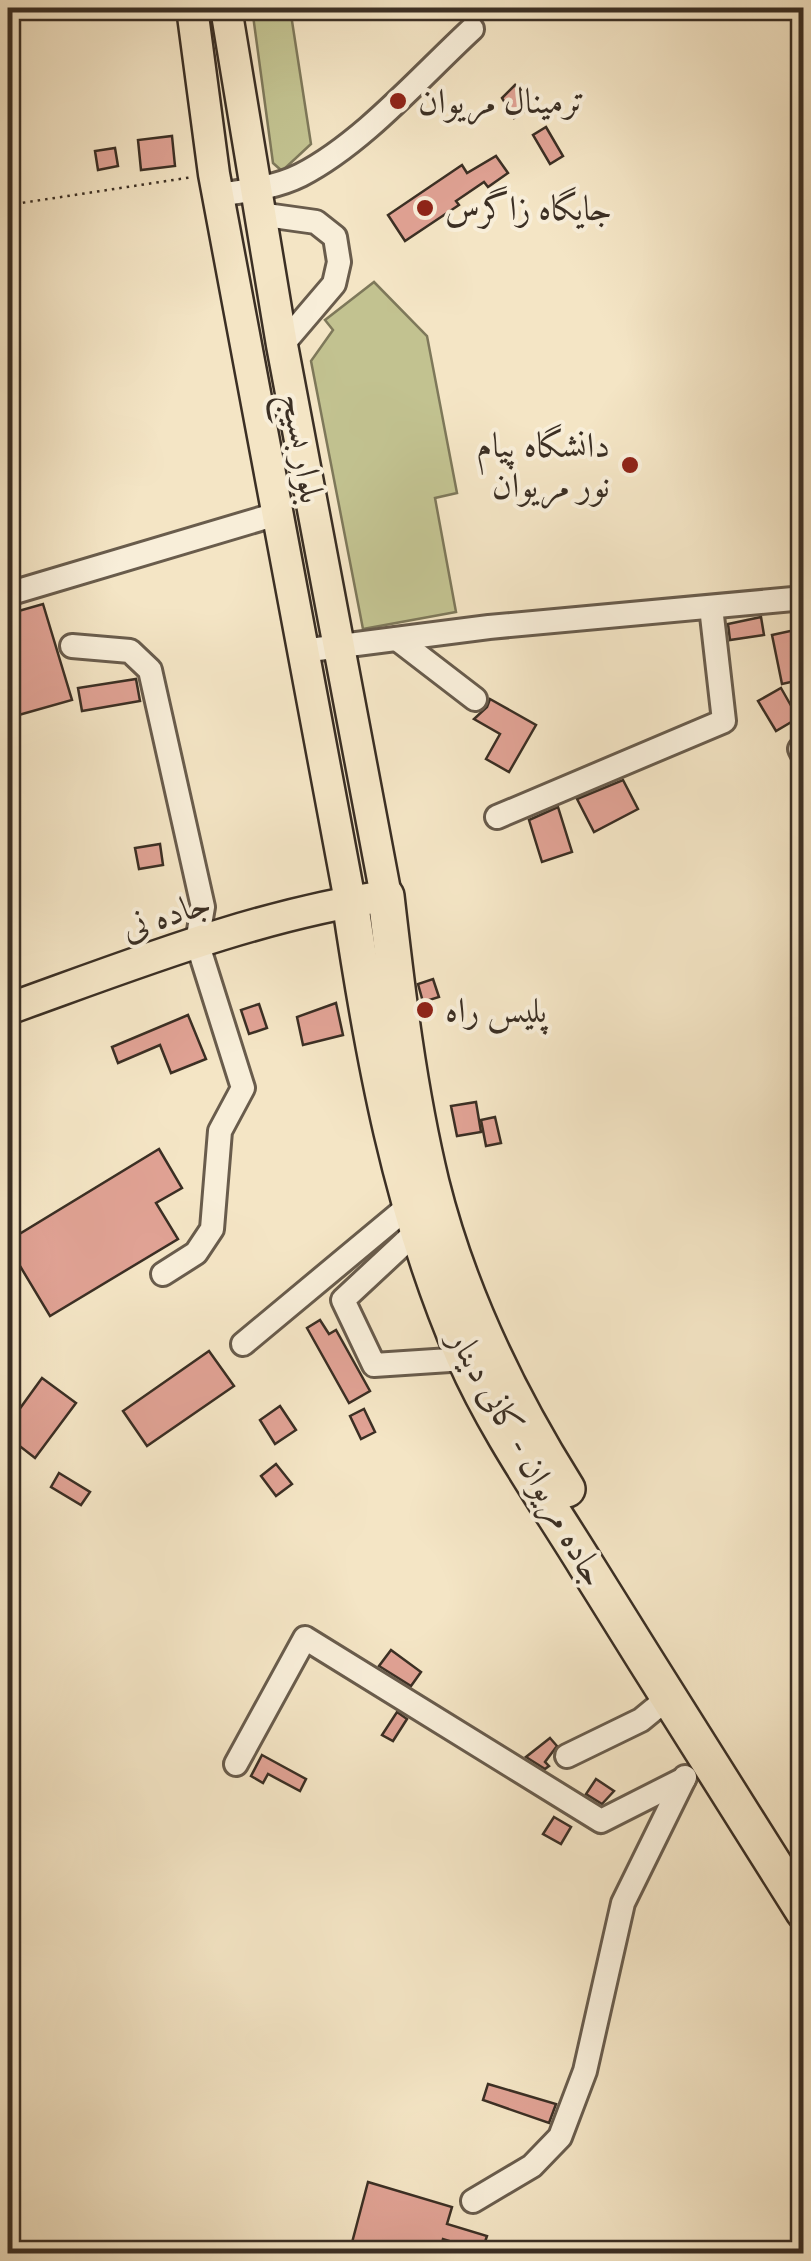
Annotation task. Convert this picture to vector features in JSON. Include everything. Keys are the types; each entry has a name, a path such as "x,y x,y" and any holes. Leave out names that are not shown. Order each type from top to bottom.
{"highway":[{"path":"386,896 404,1053 431,1184 459,1273 507,1385 558,1476 804,1873"},
{"name":"جاده مریوان - کانی دینار","path":"350,901 370,1034 413,1218 465,1359 518,1455 804,1912"}],"main road":[{"name":"بلوار بسیج","path":"192,8 216,184 350,901"},
{"name":"بلوار بسیج","path":"226,8 282,346 386,896"},
{"name":"جاده نی","path":"8,1009 196,942 350,901 386,896"}],"street":[{"path":"257,202 327,160 472,29"},
{"path":"216,184 316,222 336,236 339,262 334,284 282,346"},
{"path":"8,594 277,514"},
{"path":"302,652 804,598"},
{"path":"497,817 724,721 711,606"},
{"path":"397,639 474,699"},
{"path":"72,646 130,651 150,670 203,907 196,942 244,1088 220,1132 212,1229 196,1254 163,1274"},
{"path":"804,747 800,749 804,757"},
{"path":"244,1344 413,1218"},
{"path":"413,1218 343,1300 374,1365 465,1359"},
{"path":"236,1764 305,1638 600,1822 684,1779"},
{"path":"567,1756 641,1720 669,1698"},
{"path":"472,2200 532,2166 560,2138 586,2071 623,1903 700,1746"}],"path":[{"path":"8,205 216,184"}],"green space":[{"path":"252,8 290,8 311,144 282,171 273,163"},
{"path":"374,282 427,336 457,493 435,498 456,612 363,629 311,361 333,330 325,320"}],"building":[{"path":"515,85 530,108 514,118 502,98"},
{"path":"546,127 563,156 550,164 533,135"},
{"path":"172,136 175,166 141,170 138,140"},
{"path":"115,148 118,166 98,170 95,151"},
{"path":"496,156 508,173 488,187 484,182 456,201 459,205 405,241 388,215 462,165 467,173"},
{"path":"43,604 72,700 8,718 8,614"},
{"path":"761,617 764,635 730,640 728,624"},
{"path":"804,628 804,679 782,684 772,635"},
{"path":"136,679 140,701 82,711 78,688"},
{"path":"781,688 798,718 776,731 758,701"},
{"path":"490,699 536,725 509,772 486,759 500,734 474,719"},
{"path":"623,780 638,809 594,832 577,799"},
{"path":"558,807 572,852 542,862 529,820"},
{"path":"160,844 163,865 139,869 135,848"},
{"path":"433,979 439,997 423,1002 418,984"},
{"path":"336,1003 343,1035 303,1045 297,1017"},
{"path":"259,1004 267,1028 249,1034 241,1010"},
{"path":"188,1015 206,1059 171,1073 160,1045 118,1063 112,1047"},
{"path":"476,1102 481,1132 457,1136 451,1106"},
{"path":"495,1117 501,1143 486,1146 481,1120"},
{"path":"159,1149 182,1188 156,1203 178,1239 50,1316 8,1241"},
{"path":"320,1320 329,1334 336,1330 370,1391 349,1403 307,1328"},
{"path":"209,1351 234,1386 147,1446 123,1411"},
{"path":"42,1378 76,1403 35,1458 8,1437 8,1425"},
{"path":"280,1406 296,1430 275,1444 260,1420"},
{"path":"364,1409 375,1432 361,1439 350,1416"},
{"path":"276,1464 292,1484 276,1496 261,1476"},
{"path":"59,1473 90,1492 81,1505 51,1487"},
{"path":"391,1650 421,1672 411,1686 379,1666"},
{"path":"397,1712 407,1719 393,1741 382,1735"},
{"path":"550,1738 557,1746 545,1762 549,1766 545,1769 526,1757"},
{"path":"262,1755 306,1779 300,1791 268,1774 263,1783 251,1776"},
{"path":"596,1779 614,1791 602,1804 586,1794"},
{"path":"554,1817 571,1827 561,1844 543,1834"},
{"path":"488,2084 556,2104 549,2123 483,2100"},
{"path":"368,2182 452,2207 447,2224 487,2236 482,2251 443,2239 439,2254 349,2254"}],"place":[{"name":"ترمینال مریوان","path":"398,101"},
{"name":"جایگاه زاگرس","path":"425,208"},
{"name":"دانشگاه پیام نور مریوان","path":"630,465"},
{"name":"پلیس راه","path":"425,1010"}]}
